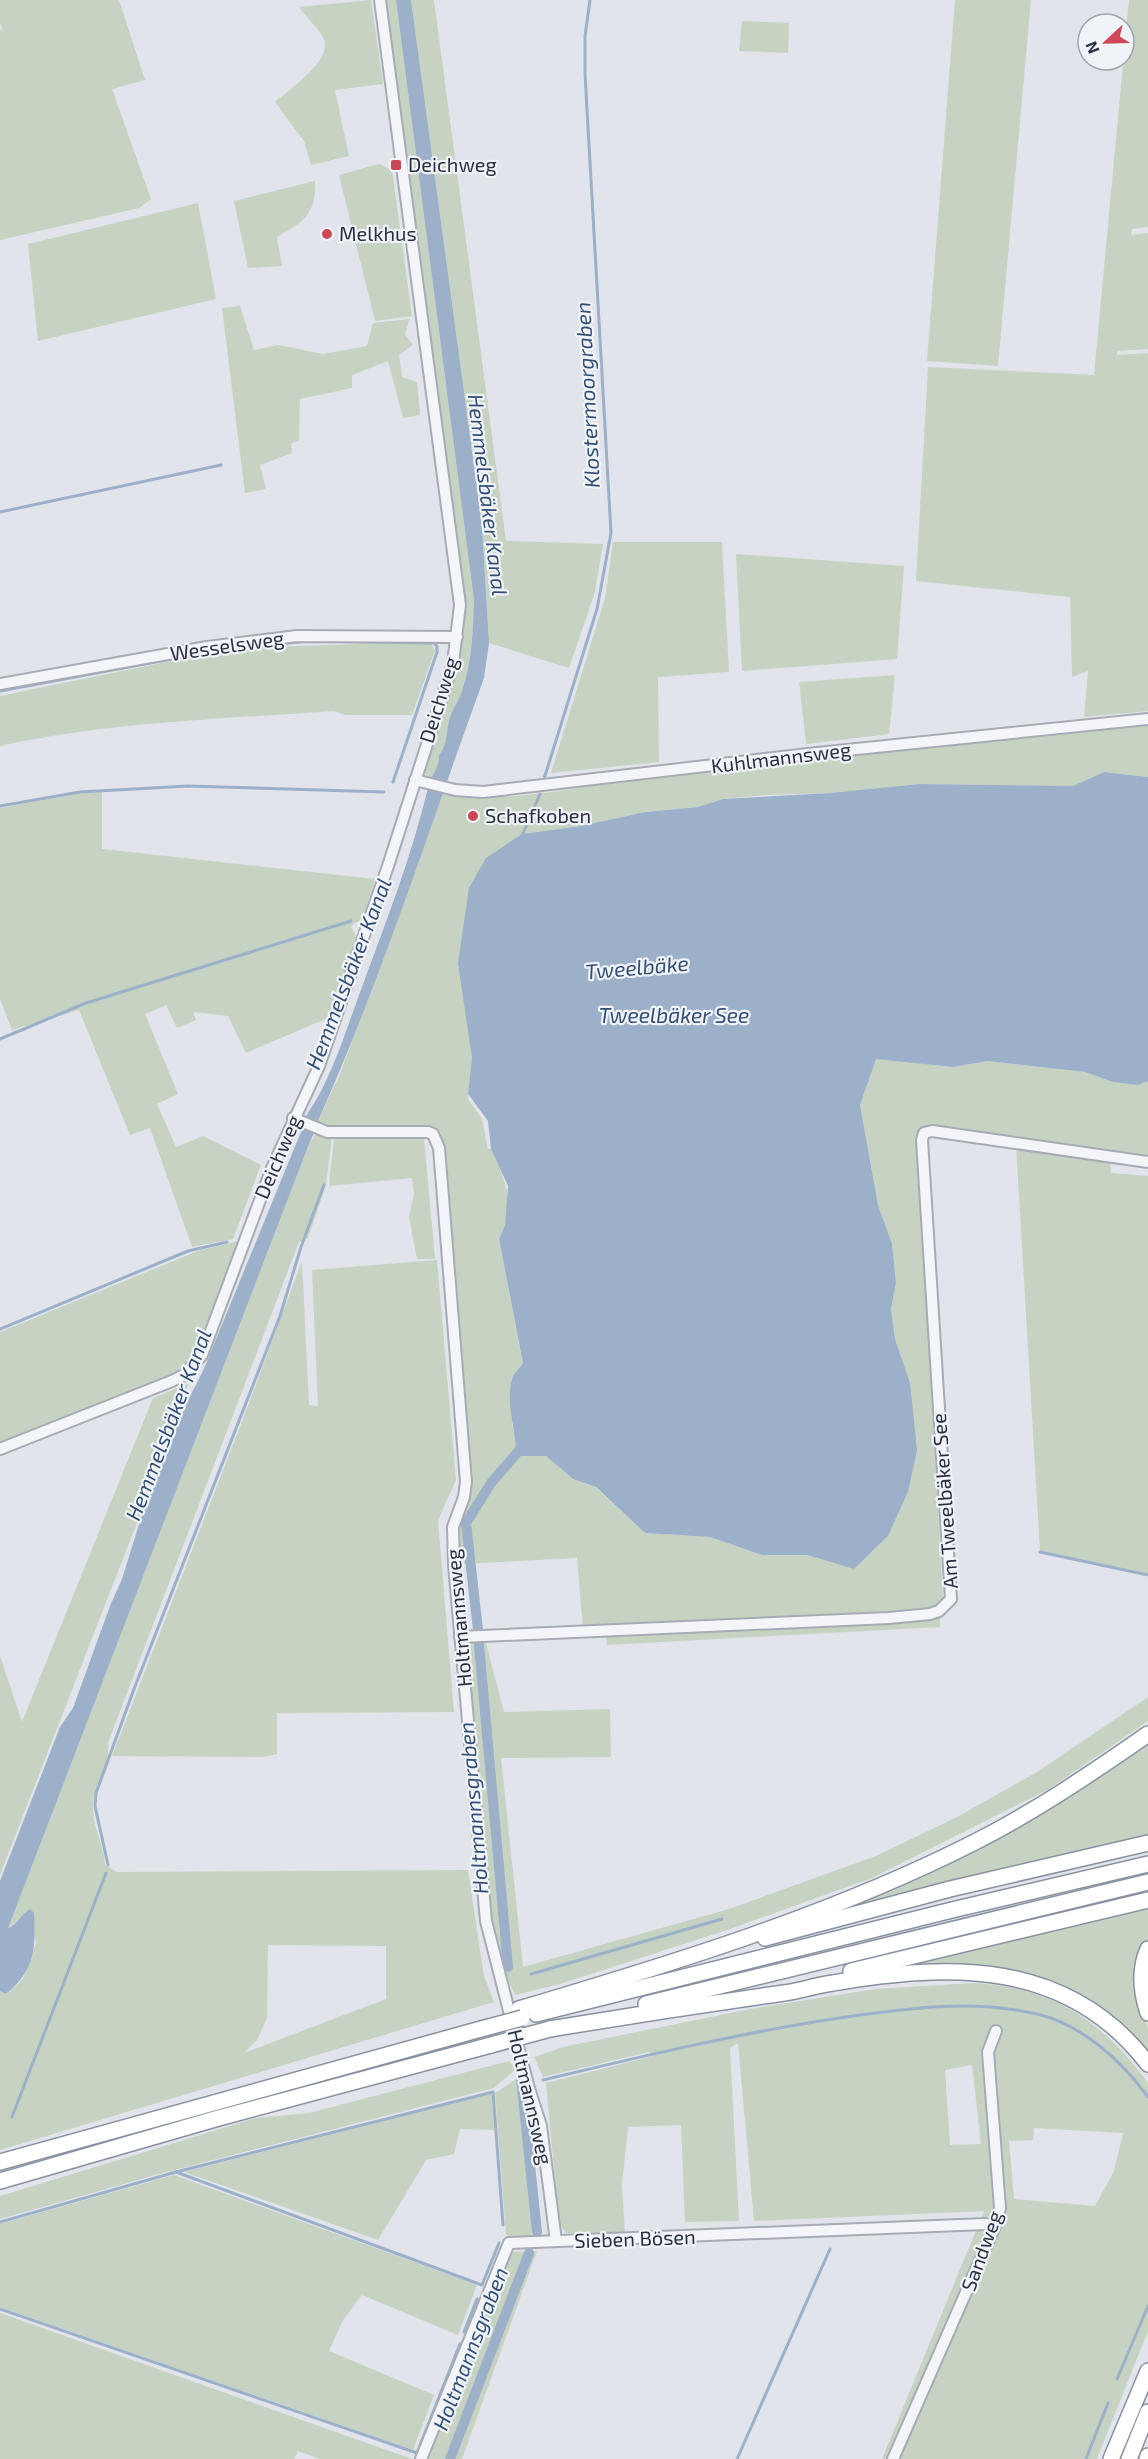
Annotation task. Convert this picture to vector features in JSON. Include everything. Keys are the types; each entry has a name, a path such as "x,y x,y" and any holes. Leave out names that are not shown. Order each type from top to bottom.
{"highway":[{"path":"0,2162 402,2050 698,1954 932,1864 1078,1783 1148,1734"},
{"path":"698,1954 823,1924 950,1889 1148,1843"},
{"path":"520,2013 1148,1864"},
{"path":"0,2181 215,2119 550,2029 1148,1882"},
{"path":"749,1997 1148,1900"},
{"path":"1148,1949 1142,1971 1143,1993 1148,2013"},
{"path":"550,2029 872,1977 975,1971 1012,1977 1060,1992 1090,2009 1122,2034 1148,2064"},
{"path":"1111,2459 1148,2371"},
{"path":"1129,2459 1148,2412"}],"street":[{"name":"Deichweg","path":"0,1449 172,1381 196,1363 202,1355 293,1118 319,1066 419,781 453,663 460,604 380,0"},
{"name":"Wesselsweg","path":"0,684 207,647 297,636 457,637"},
{"name":"Kuhlmannsweg","path":"419,781 455,790 483,792 808,754 1148,719"},
{"name":"Holtmannsweg","path":"293,1118 327,1132 428,1132 433,1134 439,1148 466,1482 453,1536 486,1921 528,2085 541,2126 556,2241"},
{"name":"Am Tweelbäker See","path":"460,1637 890,1618 939,1611 951,1599 922,1140 924,1133 932,1131 1148,1162"},
{"name":"Sandweg","path":"893,2459 995,2226 1000,2208 988,2052 996,2031"},
{"name":"Sieben Bösen","path":"421,2459 509,2243 984,2224 995,2226"}],"green space":[{"path":"0,0 119,0 145,80 112,89 151,199 139,208 0,240 0,30 3,29 0,24"},
{"path":"371,0 383,84 335,90 349,156 311,165 304,141 275,102 300,82 323,55 325,46 321,33 299,7"},
{"path":"384,0 396,0 474,600 468,668 461,694 450,717 445,742 439,755 438,770 431,778 423,772 452,681 463,621"},
{"path":"411,0 434,0 506,541 603,544 595,592 569,668 489,643 482,525"},
{"path":"955,0 1031,0 998,366 927,361"},
{"path":"1129,0 1148,0 1148,227 1132,229 1131,235 1148,233 1148,349 1117,351 1117,355 1148,353 1148,711 1084,717 1088,671 1072,677 1070,597 916,581 928,367 1094,375 1122,72 1136,72 1136,12 1128,12"},
{"path":"742,21 789,23 788,53 739,51"},
{"path":"379,164 392,170 412,316 375,321 339,175"},
{"path":"315,181 313,201 307,215 302,221 277,237 282,266 248,268 234,201"},
{"path":"198,203 216,299 38,341 28,244"},
{"path":"240,306 254,350 278,345 323,354 367,346 373,323 410,319 405,334 413,345 399,355 402,377 417,382 420,415 403,418 388,361 352,375 352,388 300,399 299,440 291,444 292,453 260,465 266,489 245,493 222,308"},
{"path":"613,542 722,542 729,672 658,677 659,762 551,773 605,598"},
{"path":"736,554 904,566 897,659 742,671"},
{"path":"431,644 435,650 412,715 345,715 334,711 208,719 124,726 0,746 0,696 166,662 268,647"},
{"path":"895,675 889,734 806,744 799,682"},
{"path":"1148,725 1148,777 1104,772 1073,786 919,784 830,793 723,799 699,807 645,812 581,826 522,834 469,1022 472,1058 468,1094 468,1099 482,1119 488,1149 491,1149 505,1182 507,1193 507,1214 499,1239 523,1364 512,1424 517,1439 516,1455 546,1456 573,1479 595,1487 645,1533 710,1537 762,1555 807,1555 854,1569 888,1536 908,1492 910,1383 895,1339 891,1309 896,1283 892,1244 878,1205 860,1105 876,1058 953,1067 988,1061 1085,1072 1113,1082 1138,1085 1148,1081 1148,1159 919,1132 917,1139 943,1599 937,1610 889,1615 583,1628 577,1558 459,1564 457,1529 470,1484 470,1449 441,1133 431,1126 336,1128 318,1121 340,1074 442,793 466,797 522,795 664,775"},
{"path":"102,792 102,849 375,879 362,921 354,923 351,927 356,936 330,1017 246,1053 228,1016 193,1012 196,1020 177,1028 166,1005 145,1014 178,1094 157,1104 176,1147 203,1136 261,1165 233,1239 192,1247 150,1128 130,1135 79,1010 12,1030 0,999 0,808 76,794"},
{"path":"315,1135 332,1136 326,1185 308,1238 299,1242 108,1743 107,1759 94,1798 94,1820 105,1865 117,1872 468,1870 484,1976 494,2002 0,2150 0,1991 7,1994 23,1979 36,1943 30,1909 7,1929 309,1144","holes":["268,1945 386,1946 386,1999 244,2053 257,2040 267,2018"]},
{"path":"334,1139 424,1139 435,1259 417,1259 409,1217 414,1194 412,1178 329,1186"},
{"path":"1016,1145 1110,1162 1111,1173 1148,1176 1148,1574 1040,1551"},
{"path":"238,1241 198,1350 191,1362 176,1372 0,1443 0,1332 198,1251"},
{"path":"437,1260 456,1480 438,1520 454,1712 277,1713 277,1754 263,1757 112,1756 302,1261 309,1405 318,1406 312,1270"},
{"path":"188,1384 180,1412 0,1875 0,1656 22,1722 153,1398"},
{"path":"940,1618 940,1627 607,1645 606,1634"},
{"path":"485,1639 504,1712 610,1709 611,1757 501,1758 523,1967 729,1909 876,1856 957,1817 1037,1772 1148,1697 1148,1721 1049,1789 872,1878 733,1928 560,1984 515,1995 504,1971 492,1925 465,1648 471,1642"},
{"path":"1148,1740 1148,1836 822,1914 914,1876"},
{"path":"1148,1907 1148,1940 1143,1949 1140,2006 1148,2028 1148,2057 1062,1988 886,1970"},
{"path":"973,1983 1027,1991 1073,2011 1093,2025 1113,2042 1148,2083 1148,2331 1097,2459 882,2459 984,2211 754,2221 738,2043 730,2048 739,2221 685,2222 681,2125 628,2127 622,2184 625,2234 566,2233 559,2223 546,2083 653,2056 649,2052 543,2077 534,2057 563,2047 750,2009 875,1989","holes":["972,2065 981,2144 950,2145 945,2070","1034,2128 1123,2133 1114,2171 1095,2206 1014,2199 1009,2141 1033,2140"]},
{"path":"509,2061 516,2069 494,2088 159,2174 0,2219 0,2196 256,2118 309,2113"},
{"path":"518,2078 533,2232 529,2238 506,2235 495,2093"},
{"path":"492,2093 494,2130 460,2129 454,2154 426,2160 378,2240 184,2172"},
{"path":"174,2175 477,2285 458,2335 362,2295 343,2320 329,2351 434,2395 413,2450 0,2307 0,2224"},
{"path":"537,2251 462,2459 427,2459 510,2252"},
{"path":"0,2313 412,2459 320,2459 298,2451 294,2459 0,2459"}],"water":[{"path":"396,0 411,0 482,525 489,643 484,678 405,901 318,1121 306,1116 323,1088 336,1057 397,893 429,783 444,747 450,717 461,694 470,657 472,635 474,600"},
{"name":"Tweelbäker See","path":"1104,772 1148,777 1148,1081 1138,1085 1113,1082 1085,1072 988,1061 953,1067 876,1059 860,1105 878,1205 892,1244 896,1283 891,1309 895,1339 910,1383 917,1450 908,1492 888,1536 854,1569 807,1555 762,1555 710,1537 645,1533 596,1487 573,1479 546,1456 516,1456 510,1388 513,1377 523,1363 499,1239 505,1225 508,1186 491,1149 488,1121 468,1094 472,1058 458,963 469,888 486,858 522,834 581,826 645,812 698,807 723,799 830,793 919,784 1073,786"},
{"path":"303,1127 315,1131 8,1928 30,1909 34,1913 35,1937 32,1958 23,1976 6,1994 0,1991 0,1881 60,1727 73,1708 122,1579 141,1518 186,1404 203,1371"}],"waterway":[{"name":"Klostermoorgraben","path":"544,779 597,609 611,533 585,74 585,36 590,0"},
{"path":"0,512 221,465"},
{"path":"269,645 307,641 434,643 437,646 437,652 393,782"},
{"path":"0,691 171,659 262,646"},
{"path":"0,806 80,792 188,786 384,792"},
{"name":"Klostermoorgraben","path":"522,836 540,794"},
{"name":"Hemmelsbäker Kanal","path":"0,1039 86,1003 351,921"},
{"path":"108,1865 95,1806 96,1793 134,1689 280,1316 301,1247 324,1185"},
{"path":"0,1329 188,1251 227,1242"},
{"name":"Holtmannsgraben","path":"478,1630 466,1523 491,1483 523,1446"},
{"path":"1040,1552 1148,1575"},
{"name":"Holtmannsgraben","path":"479,1645 508,1967"},
{"path":"12,2117 106,1873"},
{"path":"531,1974 722,1919"},
{"path":"543,2080 694,2045 808,2023 894,2011 965,2006 1013,2009 1037,2014 1069,2026 1085,2035 1113,2058 1148,2097"},
{"name":"Holtmannsgraben","path":"521,2078 537,2232"},
{"path":"176,2172 493,2092 503,2225"},
{"path":"0,2222 176,2172 482,2285 499,2243"},
{"path":"737,2459 830,2249"},
{"name":"Holtmannsgraben","path":"450,2459 529,2253"},
{"path":"464,2332 477,2299"},
{"path":"1117,2379 1148,2306"},
{"path":"0,2309 417,2453 460,2344"},
{"path":"1086,2459 1108,2403"}],"place":[{"name":"Deichweg","path":"396,165"},
{"name":"Melkhus","path":"327,234"},
{"name":"Schafkoben","path":"473,816"}],"water label":[{"name":"Tweelbäke","path":"637,968"}]}
